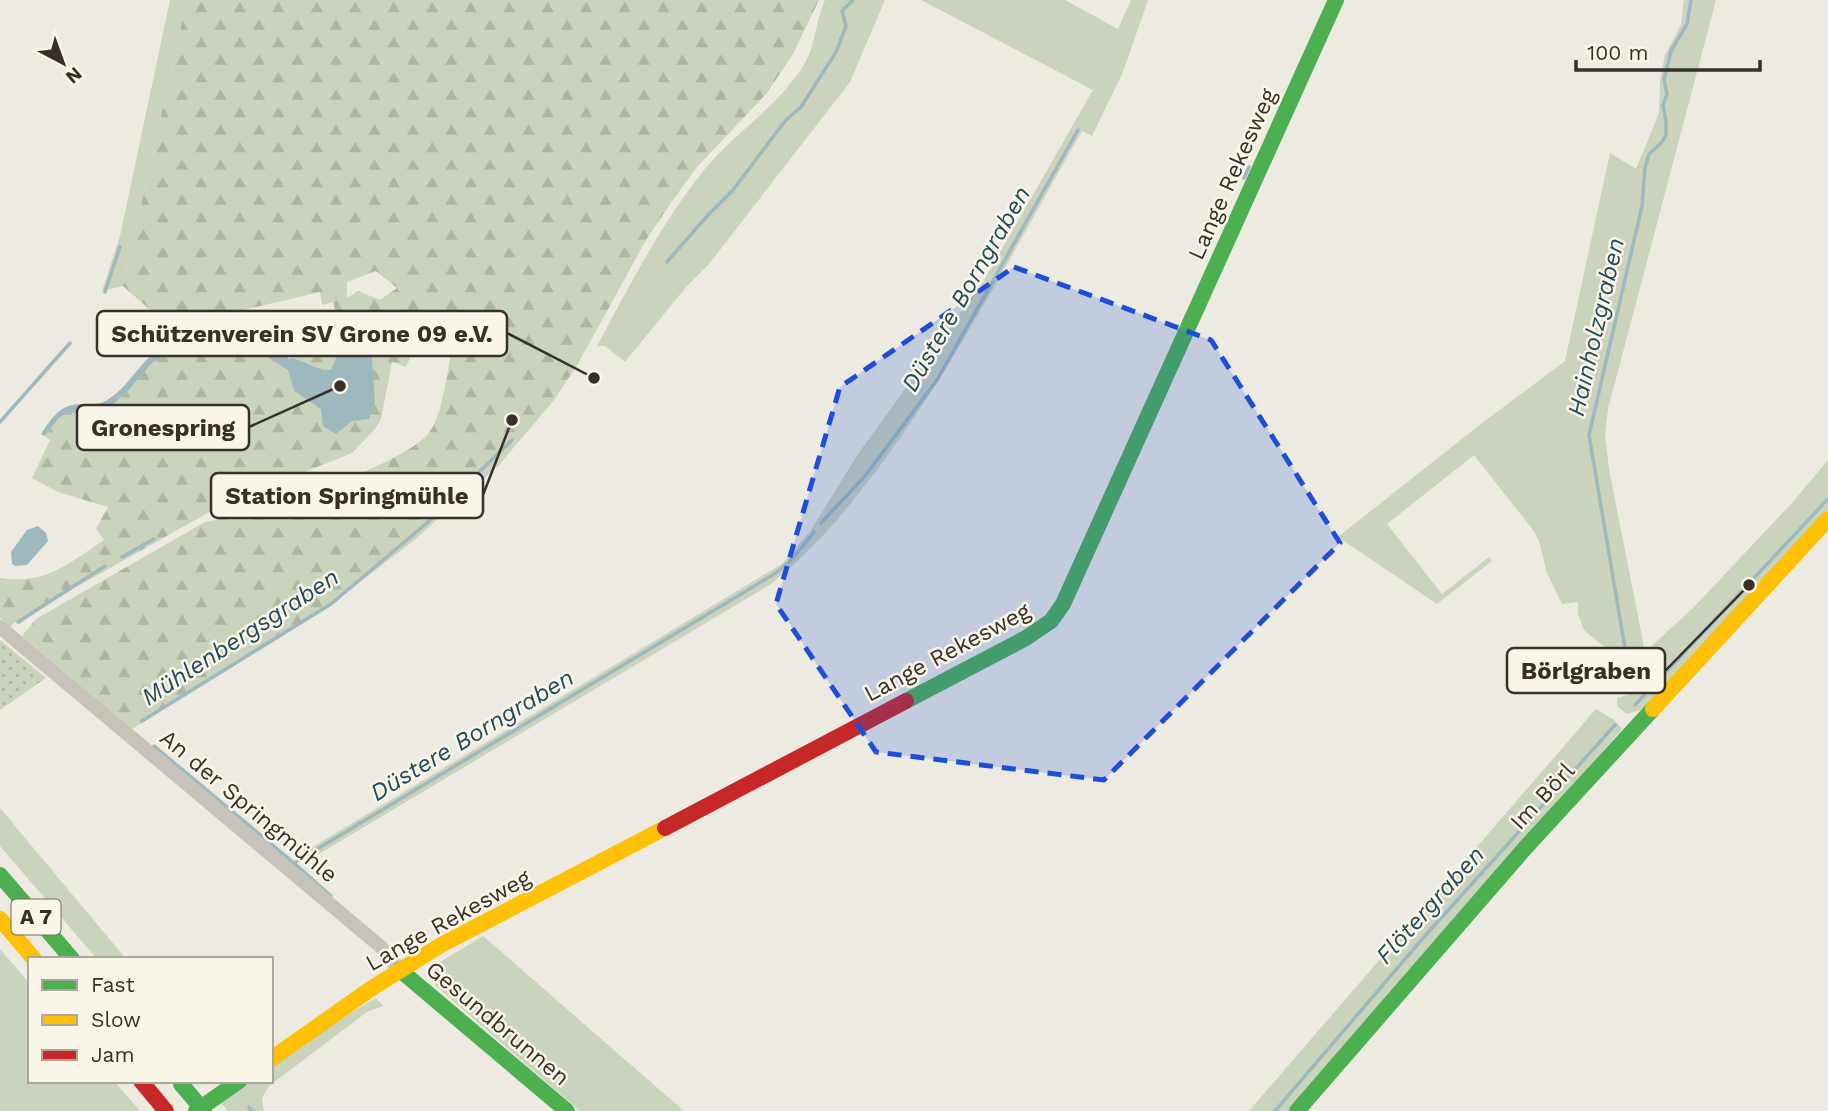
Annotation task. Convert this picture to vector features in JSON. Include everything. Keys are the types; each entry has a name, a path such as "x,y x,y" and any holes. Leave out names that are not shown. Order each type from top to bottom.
{"main road":[{"name":"Lange Rekesweg","path":"273,1058 441,945 1032,634 1051,621 1063,604 1336,0"},
{"name":"Im Börl","path":"1297,1111 1526,847 1828,519"},
{"name":"A 7","path":"0,876 70,957"},
{"name":"A 7","path":"0,919 32,957"},
{"name":"Gesundbrunnen","path":"400,970 567,1111"},
{"path":"143,1083 162,1106"},
{"path":"180,1083 204,1111"},
{"path":"196,1111 236,1083"}],"street":[{"name":"An der Springmühle","path":"0,627 381,947 400,970"}],"highlighted area":[{"path":"1014,267 1211,340 1340,543 1104,780 876,752 776,604 840,387"}],"green space":[{"path":"170,0 187,0 123,286 102,291 120,236"},
{"path":"187,0 819,0 793,54 767,93 696,168 646,240 579,362 554,400 499,465 412,542 331,604 132,729 22,636 36,619 205,522 323,488 357,475 412,447 428,434 438,415 454,336 444,333 444,327 440,325 429,340 417,342 406,367 392,362 381,419 352,453 220,506 39,608 19,625 15,622 10,627 0,618 0,578 31,578 56,571 104,540 96,529 108,507 58,492 32,478 50,440 45,436 58,419 66,413 93,412 111,406 150,365 169,351 231,341 259,352 287,369 286,362 301,343 313,346 322,342 336,313 333,302 322,305 320,292 193,322 164,322 123,286","holes":["376,271 397,288 380,300 358,291 347,298 347,282"]},
{"path":"825,0 885,0 850,82 709,264 686,287 625,362 605,346 597,346 647,255 689,190 717,156 784,91 806,61"},
{"path":"921,0 1065,0 1118,29 1131,0 1148,0 1123,72 1092,136 1082,131 964,339 885,459 832,525 771,584 302,864 296,857 782,564 811,530 858,454 983,282 1093,90"},
{"path":"1684,0 1716,0 1608,409 1605,435 1609,469 1645,652 1694,607 1792,503 1828,460 1828,513 1647,708 1627,714 1617,706 1617,698 1628,695 1621,661 1584,630 1578,614 1578,602 1562,604 1547,573 1539,541 1533,530 1474,455 1387,524 1442,594 1489,557 1492,561 1437,604 1338,537 1565,361 1610,153 1636,169 1659,113 1660,81 1665,55 1681,25"},
{"path":"0,640 46,678 0,710"},
{"path":"1596,709 1614,720 1622,729 1290,1111 1249,1111"},
{"path":"0,808 124,957 95,957 0,846"},
{"path":"483,936 684,1111 580,1111 435,985 431,970 435,965"},
{"path":"0,949 28,982 28,1083 116,1083 140,1111 0,1111"},
{"path":"376,998 383,1006 367,1012 273,1083 273,1066"},
{"path":"247,1083 273,1083 262,1098 264,1111 228,1111 220,1102"}],"water":[{"path":"343,331 354,337 372,358 375,403 369,419 352,421 336,434 323,426 321,409 294,391 288,370 259,352 231,341 170,351 150,365 111,406 93,412 66,413 45,436 41,434 53,417 67,406 107,400 127,383 150,356 165,347 244,338 269,343 289,359 331,370 336,358 328,342 333,334"},
{"path":"38,526 46,533 48,541 27,565 15,566 12,564 11,552 27,530"}],"waterway":[{"name":"Mühlenbergsgraben","path":"667,262 733,190 785,121 801,107 836,52 846,26 842,11 853,0"},
{"name":"Hainholzgraben","path":"1629,672 1589,435 1642,206 1645,168 1649,154 1666,135 1663,106 1667,94 1664,80 1671,51 1687,24 1691,0"},
{"name":"Düstere Borngraben","path":"821,523 865,476 937,380 1078,130"},
{"path":"1244,178 1249,167"},
{"path":"105,292 120,247"},
{"path":"0,422 70,343"},
{"name":"Mühlenbergsgraben","path":"142,721 331,604 428,522 512,440"},
{"path":"1635,705 1828,499"},
{"name":"Düstere Borngraben","path":"154,746 294,863 776,573 793,558 814,532"},
{"path":"122,557 154,539"},
{"path":"18,622 105,566"},
{"name":"Flötergraben","path":"1275,1111 1424,937 1615,725"},
{"path":"294,863 331,896"},
{"path":"249,1107 252,1111"}],"traffic: fast":[{"path":"906,701 1026,638 1051,621 1063,604 1336,0"},
{"path":"1297,1111 1526,847 1653,709"},
{"path":"0,875 70,957"},
{"path":"400,970 567,1111"},
{"path":"196,1111 236,1083"},
{"path":"181,1084 204,1111"}],"traffic: slow":[{"path":"1653,709 1828,519"},
{"path":"273,1058 372,988 441,945 665,828"},
{"path":"0,919 32,957"}],"traffic: jam":[{"path":"665,828 906,701"},
{"path":"143,1083 166,1111"}],"place":[{"name":"Schützenverein SV Grone 09 e.V.","path":"594,378"},
{"name":"Gronespring","path":"340,386"},
{"name":"Station Springmühle","path":"512,420"},
{"name":"Börlgraben","path":"1749,585"}]}
